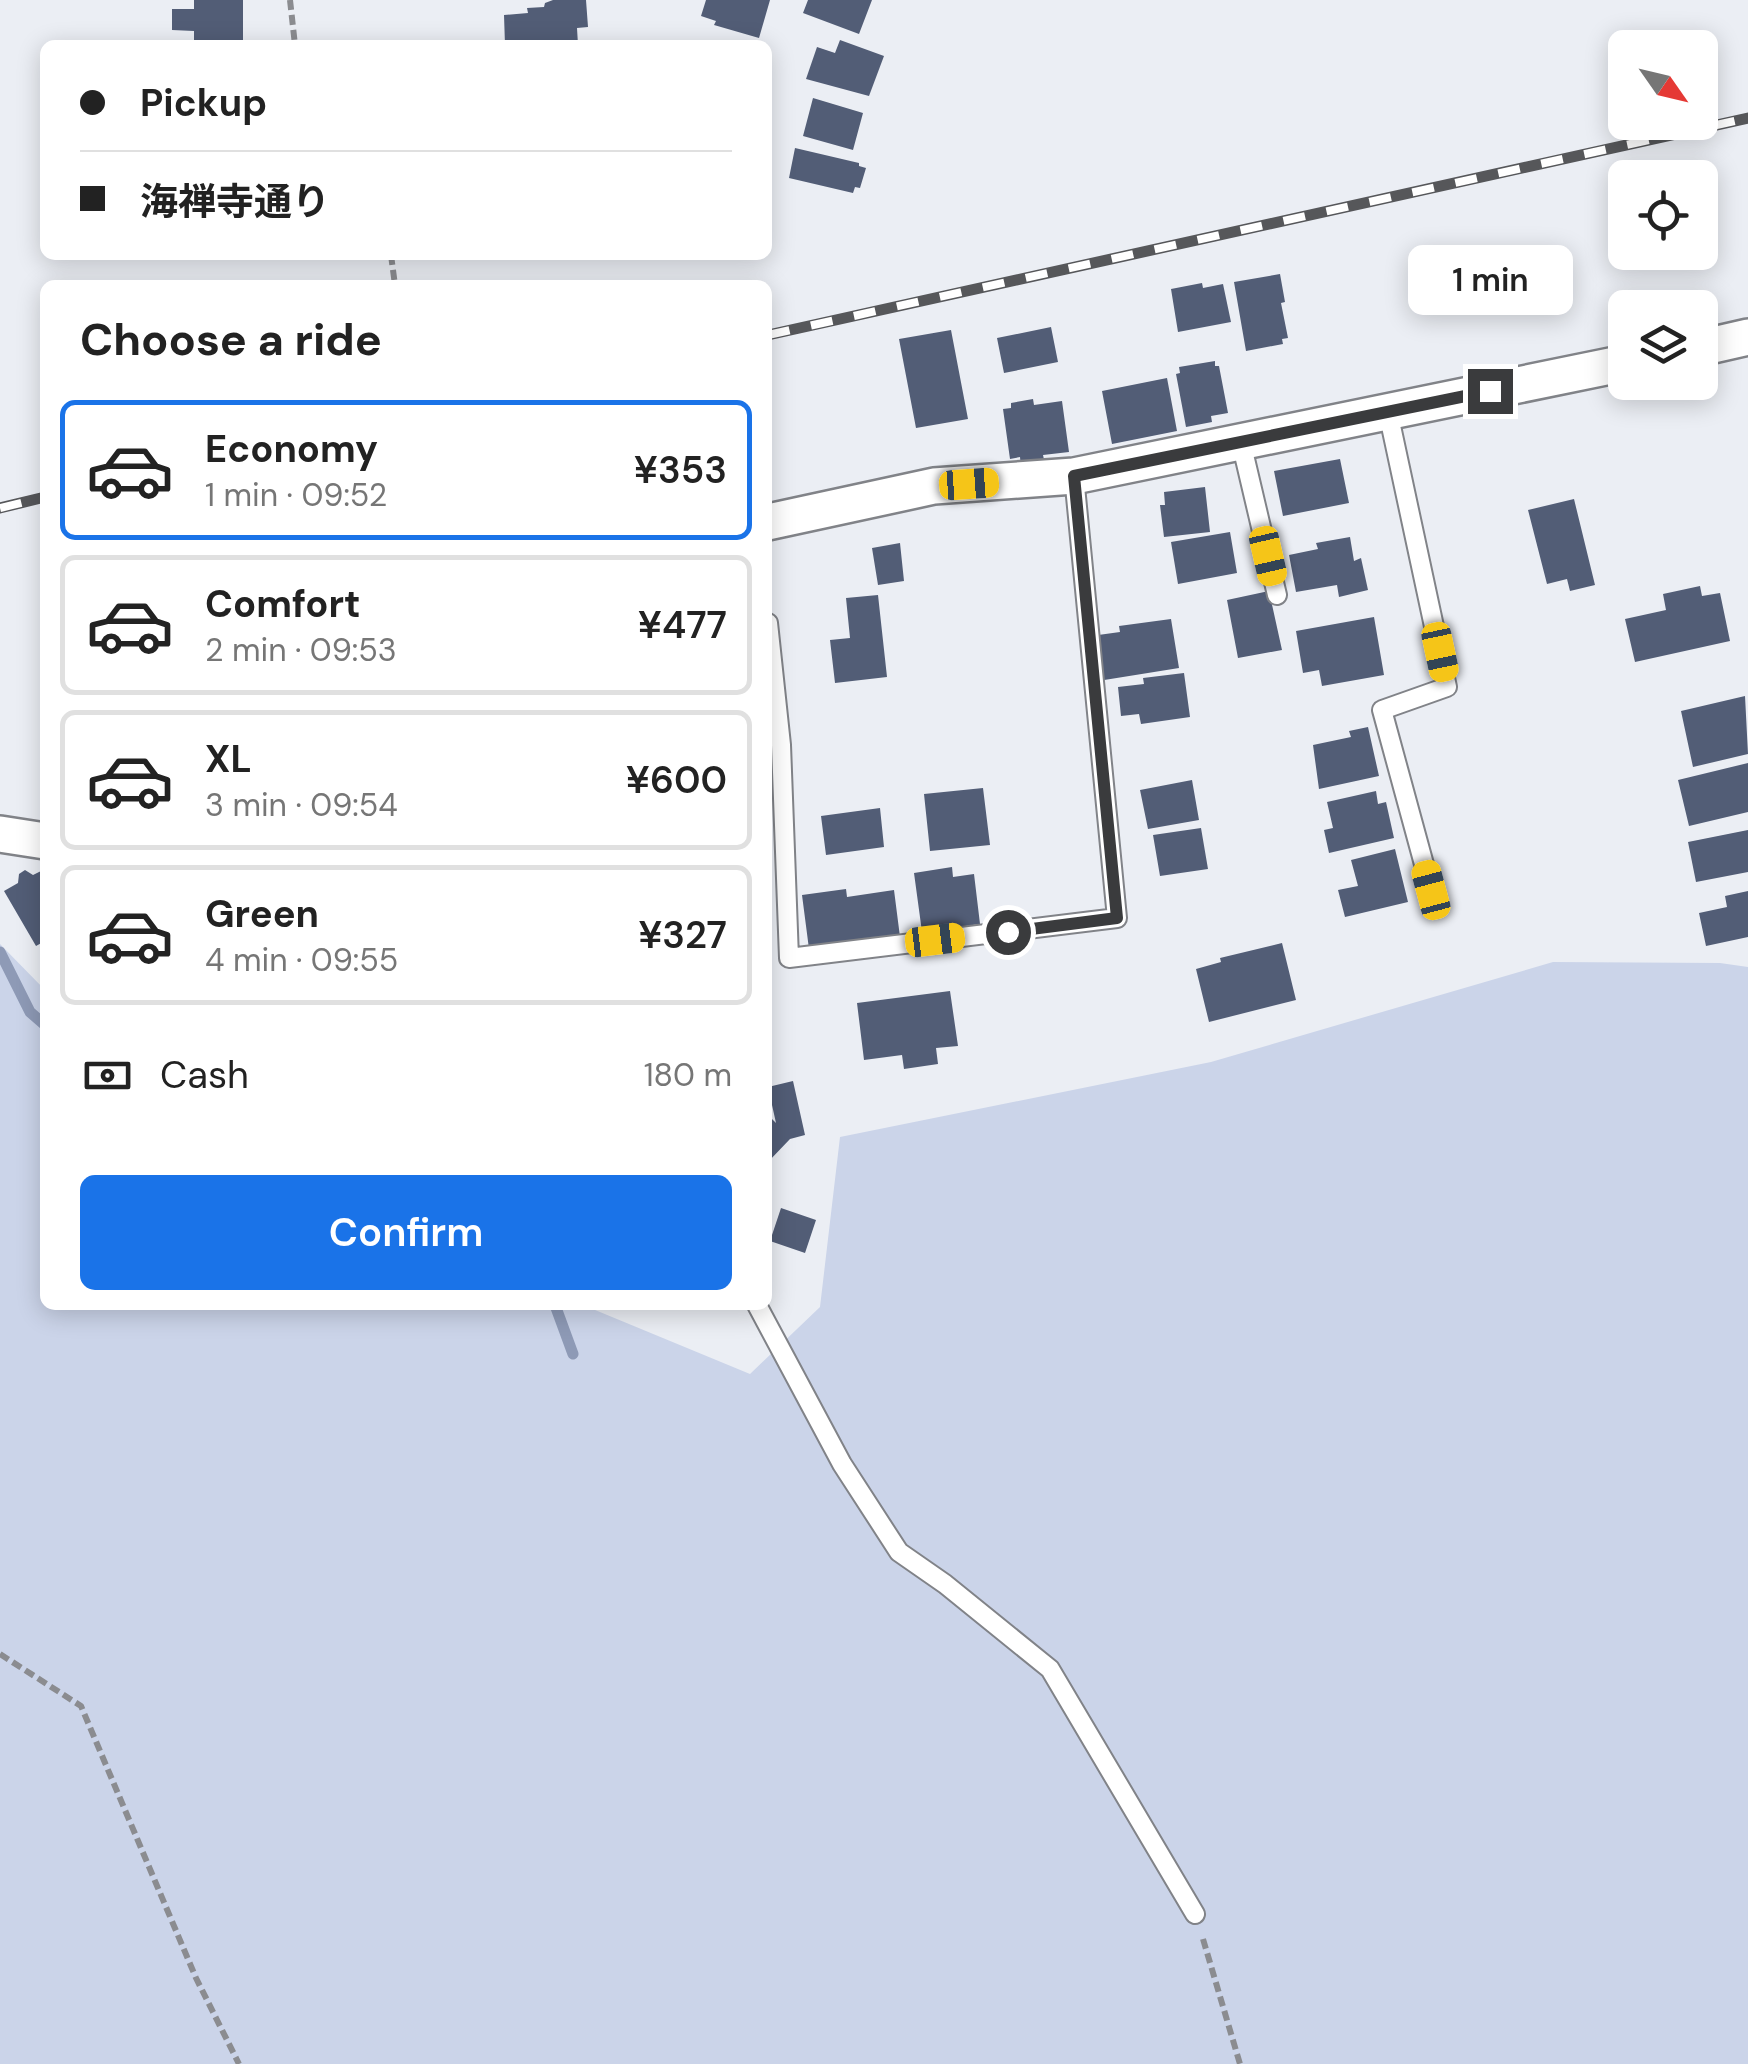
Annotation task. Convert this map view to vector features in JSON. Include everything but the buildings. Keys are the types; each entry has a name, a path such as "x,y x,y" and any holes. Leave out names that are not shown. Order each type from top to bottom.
{"street":[{"path":"1718,344 1748,337"},
{"path":"772,521 934,486 1074,476 1608,367"},
{"path":"0,834 40,840"}],"lane":[{"path":"1388,412 1447,686 1382,710 1431,890"},
{"path":"1241,442 1277,594"},
{"path":"772,661 781,745 789,958 1117,918 1074,476"},
{"path":"759,1310 842,1464 899,1552 1050,1669 1195,1914"}],"path":[{"path":"290,0 294,40"},
{"path":"0,1654 81,1706 196,1978 239,2064"},
{"path":"1195,1914 1240,2064"}],"shaded area":[{"path":"0,944 40,985 40,1310 595,1310 750,1374 820,1307 840,1137 1211,1062 1553,962 1720,963 1748,967 1748,2064 0,2064"}],"waterway":[{"path":"0,952 30,1012 40,1021"},
{"path":"557,1310 573,1354"}],"railway":[{"path":"772,334 1748,118"},
{"path":"0,508 40,498"}],"route":[{"path":"1008,932 1117,918 1074,476 1490,391"}]}
